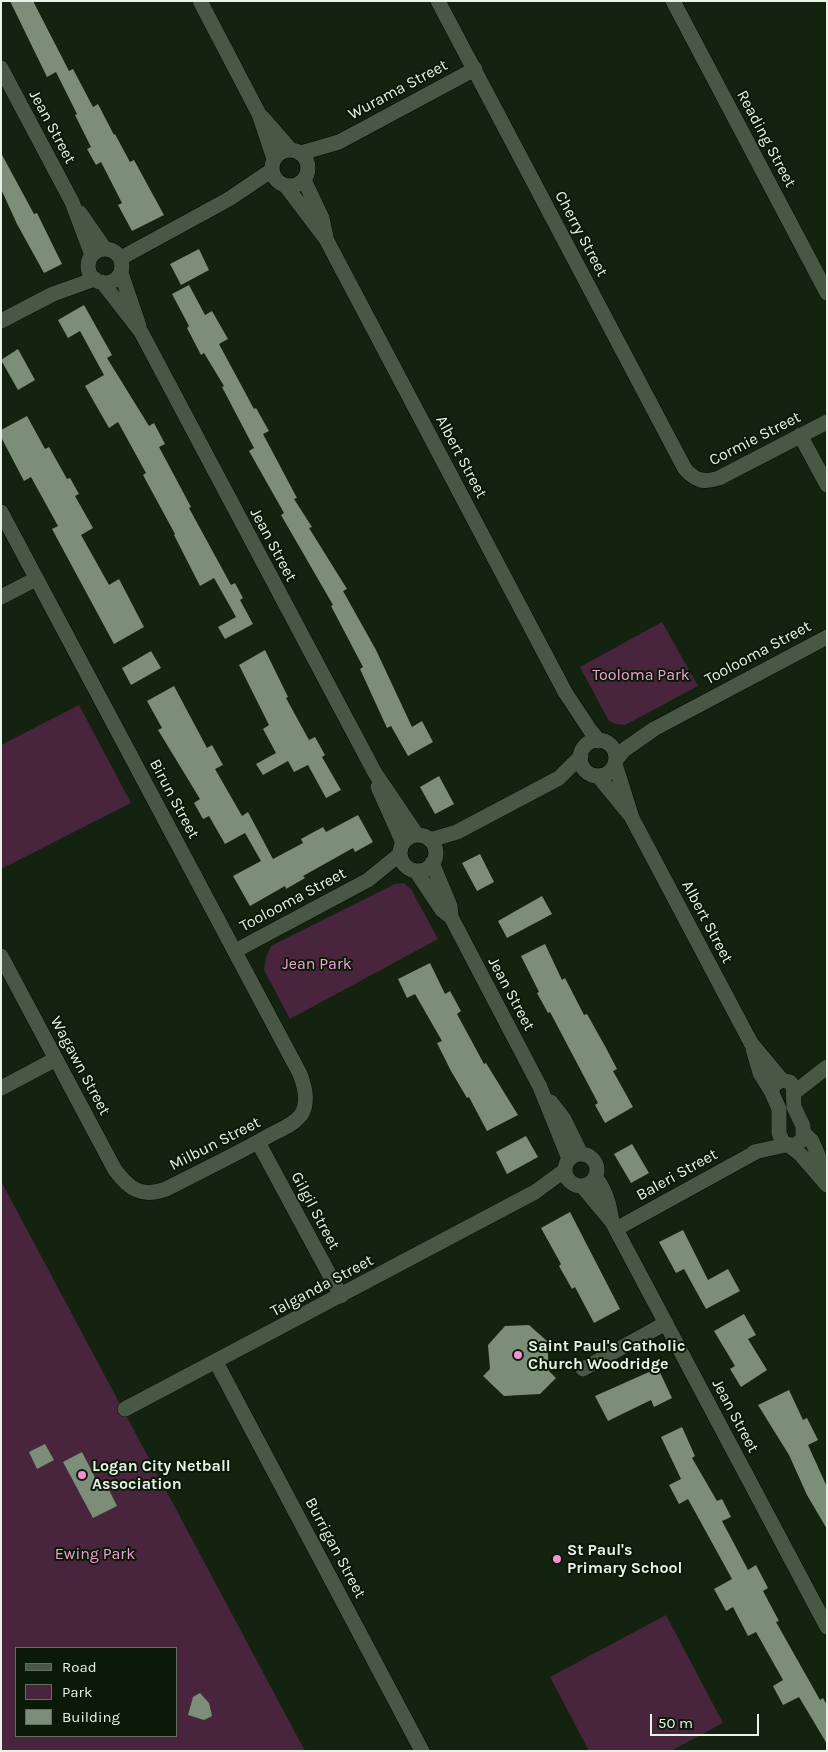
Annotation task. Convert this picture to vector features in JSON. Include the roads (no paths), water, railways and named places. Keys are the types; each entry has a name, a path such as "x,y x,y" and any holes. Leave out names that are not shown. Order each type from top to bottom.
{"street":[{"name":"Albert Street","path":"200,1 259,114 277,174 326,239 566,692 590,730 614,750 615,762 632,818 751,1043 760,1073 771,1091 780,1116 785,1142"},
{"name":"Cherry Street","path":"438,1 685,470 698,480"},
{"name":"Reading Street","path":"673,1 827,293"},
{"name":"Jean Street","path":"1,68 72,202 97,267 141,332 375,773 429,848 450,906 451,917 540,1087 574,1170 614,1225 827,1627"},
{"name":"Wurama Street","path":"300,156 339,142 475,69"},
{"name":"Albert Street","path":"259,114 300,156"},
{"path":"281,152 300,156 308,173 304,180 295,185 277,174 281,152"},
{"path":"97,267 114,281 121,265 229,199 277,174"},
{"name":"Albert Street","path":"304,180 322,218 326,239"},
{"path":"1,321 53,294 97,267 116,252 121,265"},
{"name":"Jean Street","path":"121,265 141,332"},
{"name":"Cormie Street","path":"698,480 707,482 718,478 827,422"},
{"path":"800,435 827,485"},
{"name":"Birun Street","path":"1,512 300,1074 305,1087 305,1106"},
{"path":"1,597 36,579"},
{"name":"Toolooma Street","path":"615,762 624,750 654,729 827,636"},
{"name":"Albert Street","path":"566,692 582,738 582,766 594,775 632,818"},
{"name":"Toolooma Street","path":"604,743 654,729"},
{"path":"406,859 558,778 588,744 604,743"},
{"path":"558,778 608,773 615,762"},
{"name":"Jean Street","path":"375,773 380,793 406,859 442,910 451,917"},
{"path":"406,859 425,870 429,848"},
{"name":"Toolooma Street","path":"235,951 406,859"},
{"name":"Wagawn Street","path":"1,956 115,1170 132,1189"},
{"name":"Albert Street","path":"751,1043 789,1085"},
{"path":"1,1088 56,1059"},
{"path":"771,1091 775,1084 789,1085 814,1071 823,1069"},
{"path":"789,1085 794,1107 804,1133 812,1141 827,1176"},
{"name":"Milbun Street","path":"132,1189 140,1193 156,1193 258,1142 293,1122 301,1115 305,1106"},
{"path":"785,1142 800,1143 804,1133"},
{"name":"Gilgil Street","path":"258,1142 341,1296"},
{"path":"785,1142 802,1155 827,1185"},
{"name":"Baleri Street","path":"614,1225 755,1152 785,1142"},
{"name":"Jean Street","path":"574,1170 593,1159 597,1168 595,1177 600,1182 610,1204 614,1225"},
{"path":"574,1170 588,1184 595,1177"},
{"name":"Talganda Street","path":"125,1409 341,1296 574,1170"},
{"path":"583,1369 666,1323"},
{"name":"Burrigan Street","path":"216,1362 422,1751"}],"place":[{"name":"Saint Paul's Catholic Church Woodridge","path":"518,1355"},
{"name":"Logan City Netball Association","path":"82,1475"},
{"name":"St Paul's Primary School","path":"557,1559"}],"park label":[{"name":"Tooloma Park","path":"641,675"},
{"name":"Jean Park","path":"317,964"},
{"name":"Ewing Park","path":"95,1554"}]}
